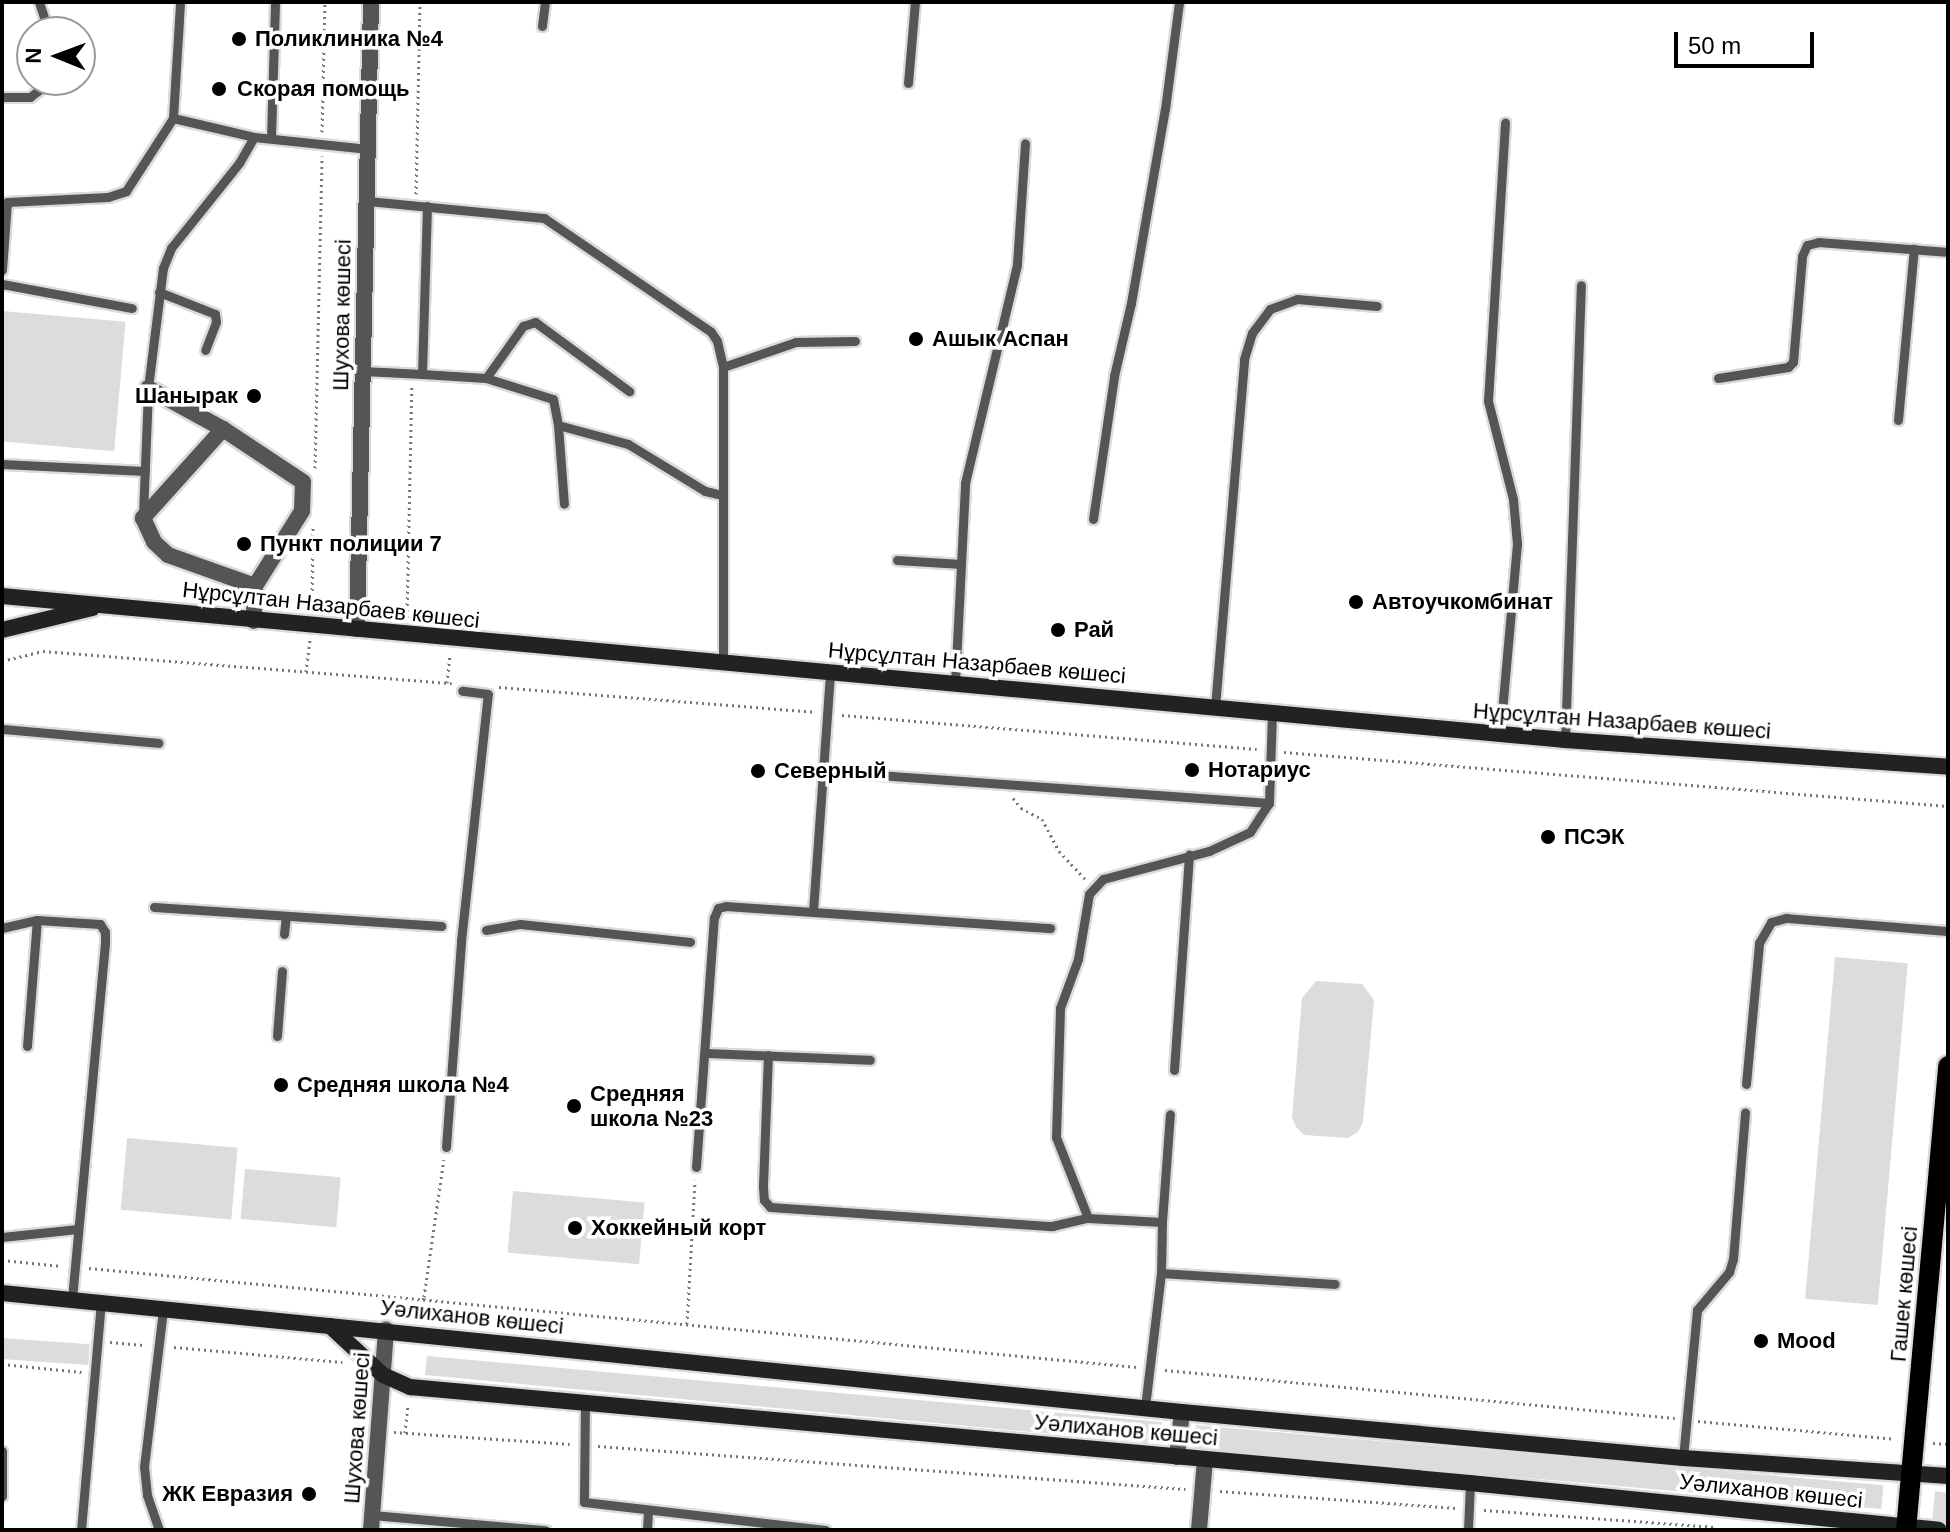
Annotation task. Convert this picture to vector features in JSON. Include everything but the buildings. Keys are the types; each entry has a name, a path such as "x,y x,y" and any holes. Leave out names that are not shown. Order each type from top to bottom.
{"main road":[{"name":"Нұрсұлтан Назарбаев көшесі","path":"2,596 1565,740 1948,767"},
{"path":"2,630 105,605"},
{"name":"Гашек көшесі","path":"1906,1528 1948,1066"},
{"name":"Уәлиханов көшесі","path":"2,1293 1182,1412 1683,1458 1948,1476"},
{"name":"Уәлиханов көшесі","path":"330,1326 377,1370 410,1387 1470,1483 1939,1530"}],"street":[{"name":"Шухова көшесі","path":"357,629 371,2"},
{"path":"148,388 293,472 305,489 302,511 255,586 254,621"},
{"path":"223,429 143,518 154,542 168,555 255,586"},
{"name":"Шухова көшесі","path":"372,1522 379,1431 377,1370 386,1330"},
{"path":"1177,1457 1182,1412"},
{"path":"1199,1530 1205,1460"}],"lane":[{"path":"2,270 5,202 108,197 126,191 173,118 180,2"},
{"path":"271,138 275,2"},
{"path":"542,26 545,2"},
{"path":"908,83 915,2"},
{"path":"1093,519 1114,376 1131,303 1165,109 1179,2"},
{"path":"2,97 31,96"},
{"path":"173,118 254,137 368,149"},
{"path":"1500,734 1517,544 1513,499 1488,401 1505,123"},
{"path":"143,518 148,388 163,268 171,248 239,163 254,137"},
{"path":"955,683 965,483 1017,264 1025,143"},
{"path":"367,201 526,214 552,222 711,332 717,341 723,367 723,662"},
{"path":"422,374 427,206"},
{"path":"1718,378 1791,365 1802,256 1807,245 1819,242 1948,252"},
{"path":"1898,420 1914,249"},
{"path":"2,284 132,308"},
{"path":"1565,740 1581,285"},
{"path":"159,292 215,314 216,322 205,350"},
{"path":"1215,707 1244,359 1252,333 1270,309 1297,299 1377,306"},
{"path":"486,378 523,326 535,322 629,391"},
{"path":"723,367 796,342 855,341"},
{"path":"363,371 486,378 549,397 555,403 564,504"},
{"path":"558,425 628,444 705,491 722,495"},
{"path":"2,464 145,471"},
{"path":"897,560 961,564"},
{"path":"813,911 830,671"},
{"path":"446,1147 461,941 488,694 462,688"},
{"path":"1088,1218 1056,1137 1060,1008 1078,959 1087,904 1094,887 1103,879 1240,839 1261,820 1269,803 1272,712"},
{"path":"2,729 158,743"},
{"path":"823,771 1269,803"},
{"path":"1174,1070 1189,855"},
{"path":"154,907 441,926"},
{"path":"696,1167 714,918 718,908 813,911 1050,928"},
{"path":"284,934 286,916"},
{"path":"1746,1084 1759,943 1771,922 1786,918 1948,931"},
{"path":"27,1046 37,920"},
{"path":"2,928 37,920 91,921 100,924 105,932 72,1300"},
{"path":"486,930 520,924 690,942"},
{"path":"277,1036 282,971"},
{"path":"705,1053 870,1060"},
{"path":"768,1055 763,1187 764,1200 770,1207 1052,1226 1078,1223 1088,1218 1162,1222"},
{"path":"1683,1458 1697,1310 1729,1272 1733,1259 1745,1112"},
{"path":"1145,1408 1161,1273 1170,1114"},
{"path":"2,1237 78,1229"},
{"path":"1161,1273 1335,1284"},
{"path":"81,1530 101,1303"},
{"path":"159,1530 147,1495 144,1467 163,1309"},
{"path":"585,1401 584,1502 825,1530"},
{"path":"2,1451 2,1496"},
{"path":"1468,1530 1470,1483"},
{"path":"647,1530 648,1511"},
{"path":"372,1522 545,1530"}],"path":[{"path":"315,470 325,2"},
{"path":"306,672 311,625 314,517"},
{"path":"447,683 452,639"},
{"path":"2,661 43,651 447,683 462,688"},
{"path":"494,686 1948,806"},
{"path":"1010,786 1016,803 1042,819 1059,851 1094,887"},
{"path":"413,1333 424,1297 446,1147"},
{"path":"687,1324 696,1167"},
{"path":"2,1260 424,1297 1948,1444"},
{"path":"98,1341 377,1370"},
{"path":"2,1364 95,1373"},
{"path":"405,1433 410,1387"},
{"path":"379,1431 1727,1528"}],"shaded area":[{"path":"2,311 126,322 114,451 2,441"},
{"path":"1835,957 1908,963 1878,1305 1805,1299"},
{"path":"1316,981 1362,984 1374,1000 1363,1122 1358,1132 1348,1138 1304,1135 1292,1117 1302,998"},
{"path":"127,1138 238,1148 231,1219 121,1210"},
{"path":"245,1169 341,1177 336,1227 241,1219"},
{"name":"Хоккейный корт","path":"513,1191 644,1203 639,1264 508,1253"},
{"path":"2,1338 90,1344 88,1365 2,1359"},
{"path":"427,1356 1162,1422 1159,1444 425,1375"},
{"path":"1196,1425 1883,1485 1881,1509 1194,1449"},
{"path":"1935,1491 1948,1493 1948,1523 1932,1522"}],"place":[{"name":"Поликлиника №4","path":"239,39"},
{"name":"Скорая помощь","path":"219,89"},
{"name":"Ашык Аспан","path":"916,339"},
{"name":"Шанырак","path":"254,396"},
{"name":"Пункт полиции 7","path":"244,544"},
{"name":"Автоучкомбинат","path":"1356,602"},
{"name":"Рай","path":"1058,630"},
{"name":"Нотариус","path":"1192,770"},
{"name":"Северный","path":"758,771"},
{"name":"ПСЭК","path":"1548,837"},
{"name":"Средняя школа №4","path":"281,1085"},
{"name":"Средняя школа №23","path":"574,1106"},
{"name":"Хоккейный корт","path":"575,1228"},
{"name":"Mood","path":"1761,1341"},
{"name":"ЖК Евразия","path":"309,1494"}]}
